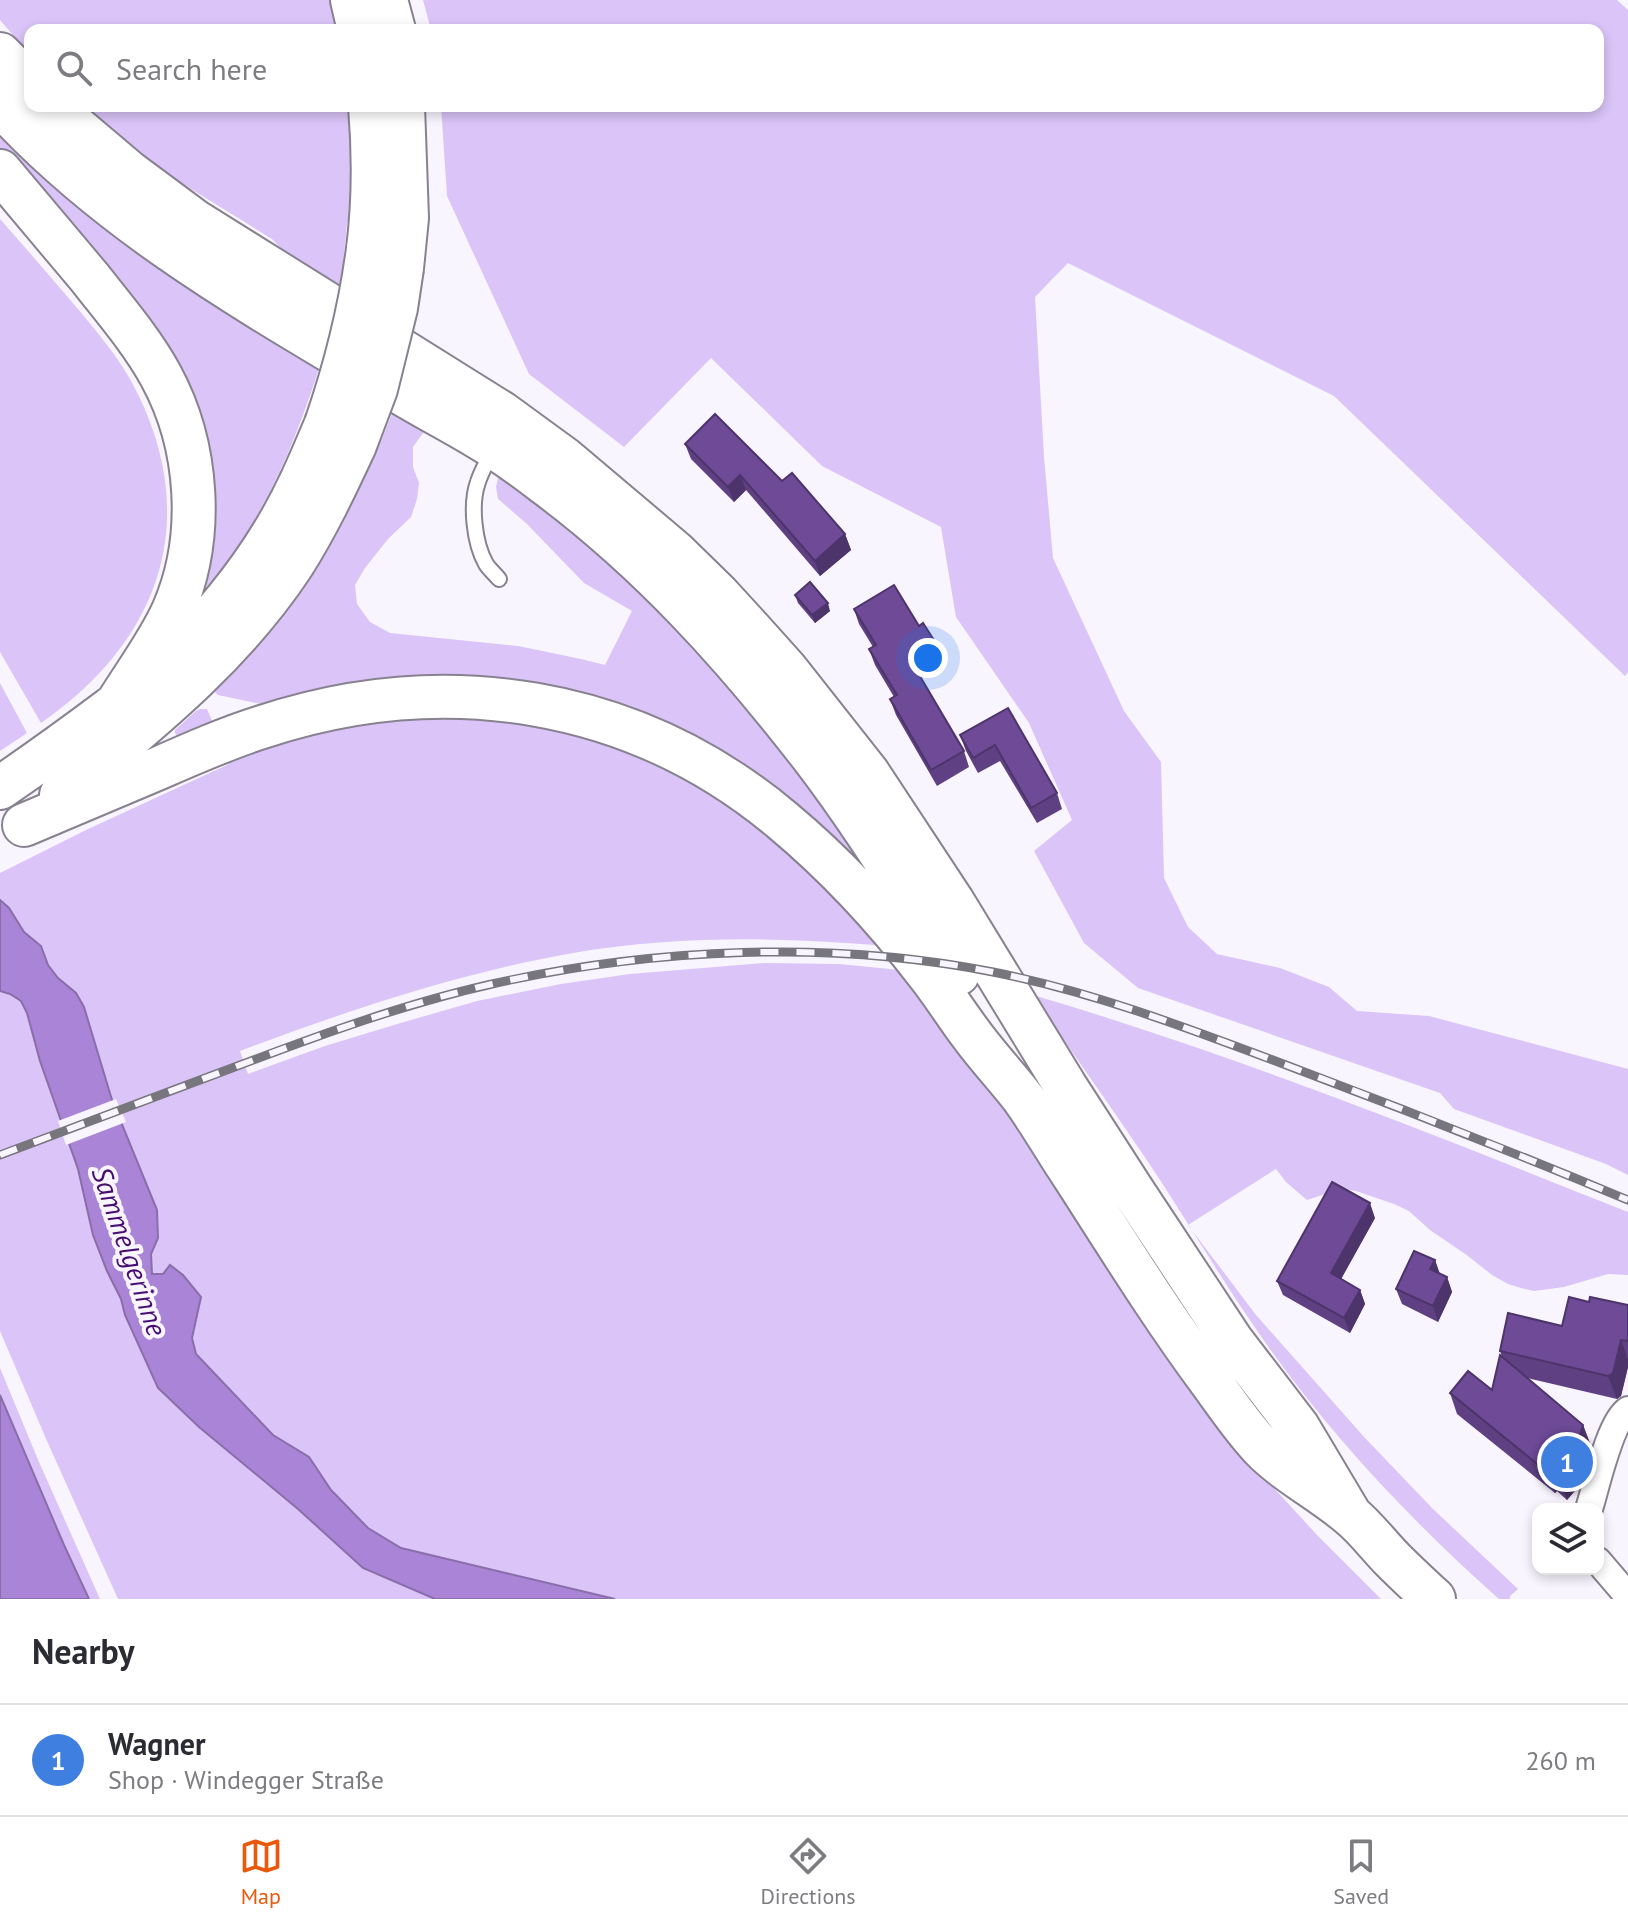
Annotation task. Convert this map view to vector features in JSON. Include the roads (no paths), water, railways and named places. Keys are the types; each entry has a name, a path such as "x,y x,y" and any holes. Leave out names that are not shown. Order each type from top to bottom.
{"main road":[{"path":"352,0 358,24"},
{"path":"386,0 392,24"},
{"path":"0,104 27,134 102,200 250,303 494,448 545,483 654,575 730,656 812,757 965,984 991,1027 1023,1098"},
{"path":"58,112 129,172 195,221 502,413 565,459 675,552 718,594 786,669 868,773 953,902 1133,1191 1232,1341 1298,1427 1351,1516"},
{"path":"12,832 130,739 182,693 265,603 312,533 340,435 376,389 396,308 372,216 371,112"},
{"path":"385,258 407,218 403,112"},
{"path":"0,171 147,352 174,405 189,457 193,497 192,536 182,587 130,739"},
{"path":"0,788 71,739 130,739 261,727 302,715 381,700 459,696 502,699 585,716 662,744 739,787 819,853 918,961 973,1037 1023,1098 1189,1352 1264,1450 1351,1516 1434,1599"}],"street":[{"path":"1591,1503 1614,1427 1621,1414 1628,1410"},
{"path":"1604,1568 1628,1596"}],"lane":[{"path":"494,448 478,482 473,506 481,551 486,564 499,579"}],"water":[{"name":"Sammelgerinne","path":"0,900 24,932 41,946 48,965 76,993 84,1007 112,1100 157,1210 158,1238 151,1254 152,1274 163,1274 170,1265 201,1297 192,1338 196,1354 273,1435 309,1457 331,1490 368,1528 401,1548 615,1599 435,1599 363,1568 158,1388 93,1235 78,1169 40,1061 27,1013 21,1001 0,991"},
{"path":"0,1395 64,1545 89,1599 0,1599"}],"railway":[{"path":"0,1155 328,1033 459,992 615,962 742,952 806,952 932,962 1031,980 1105,1001 1329,1081 1628,1200"}],"place":[{"name":"Wagner","path":"1567,1462"}]}
